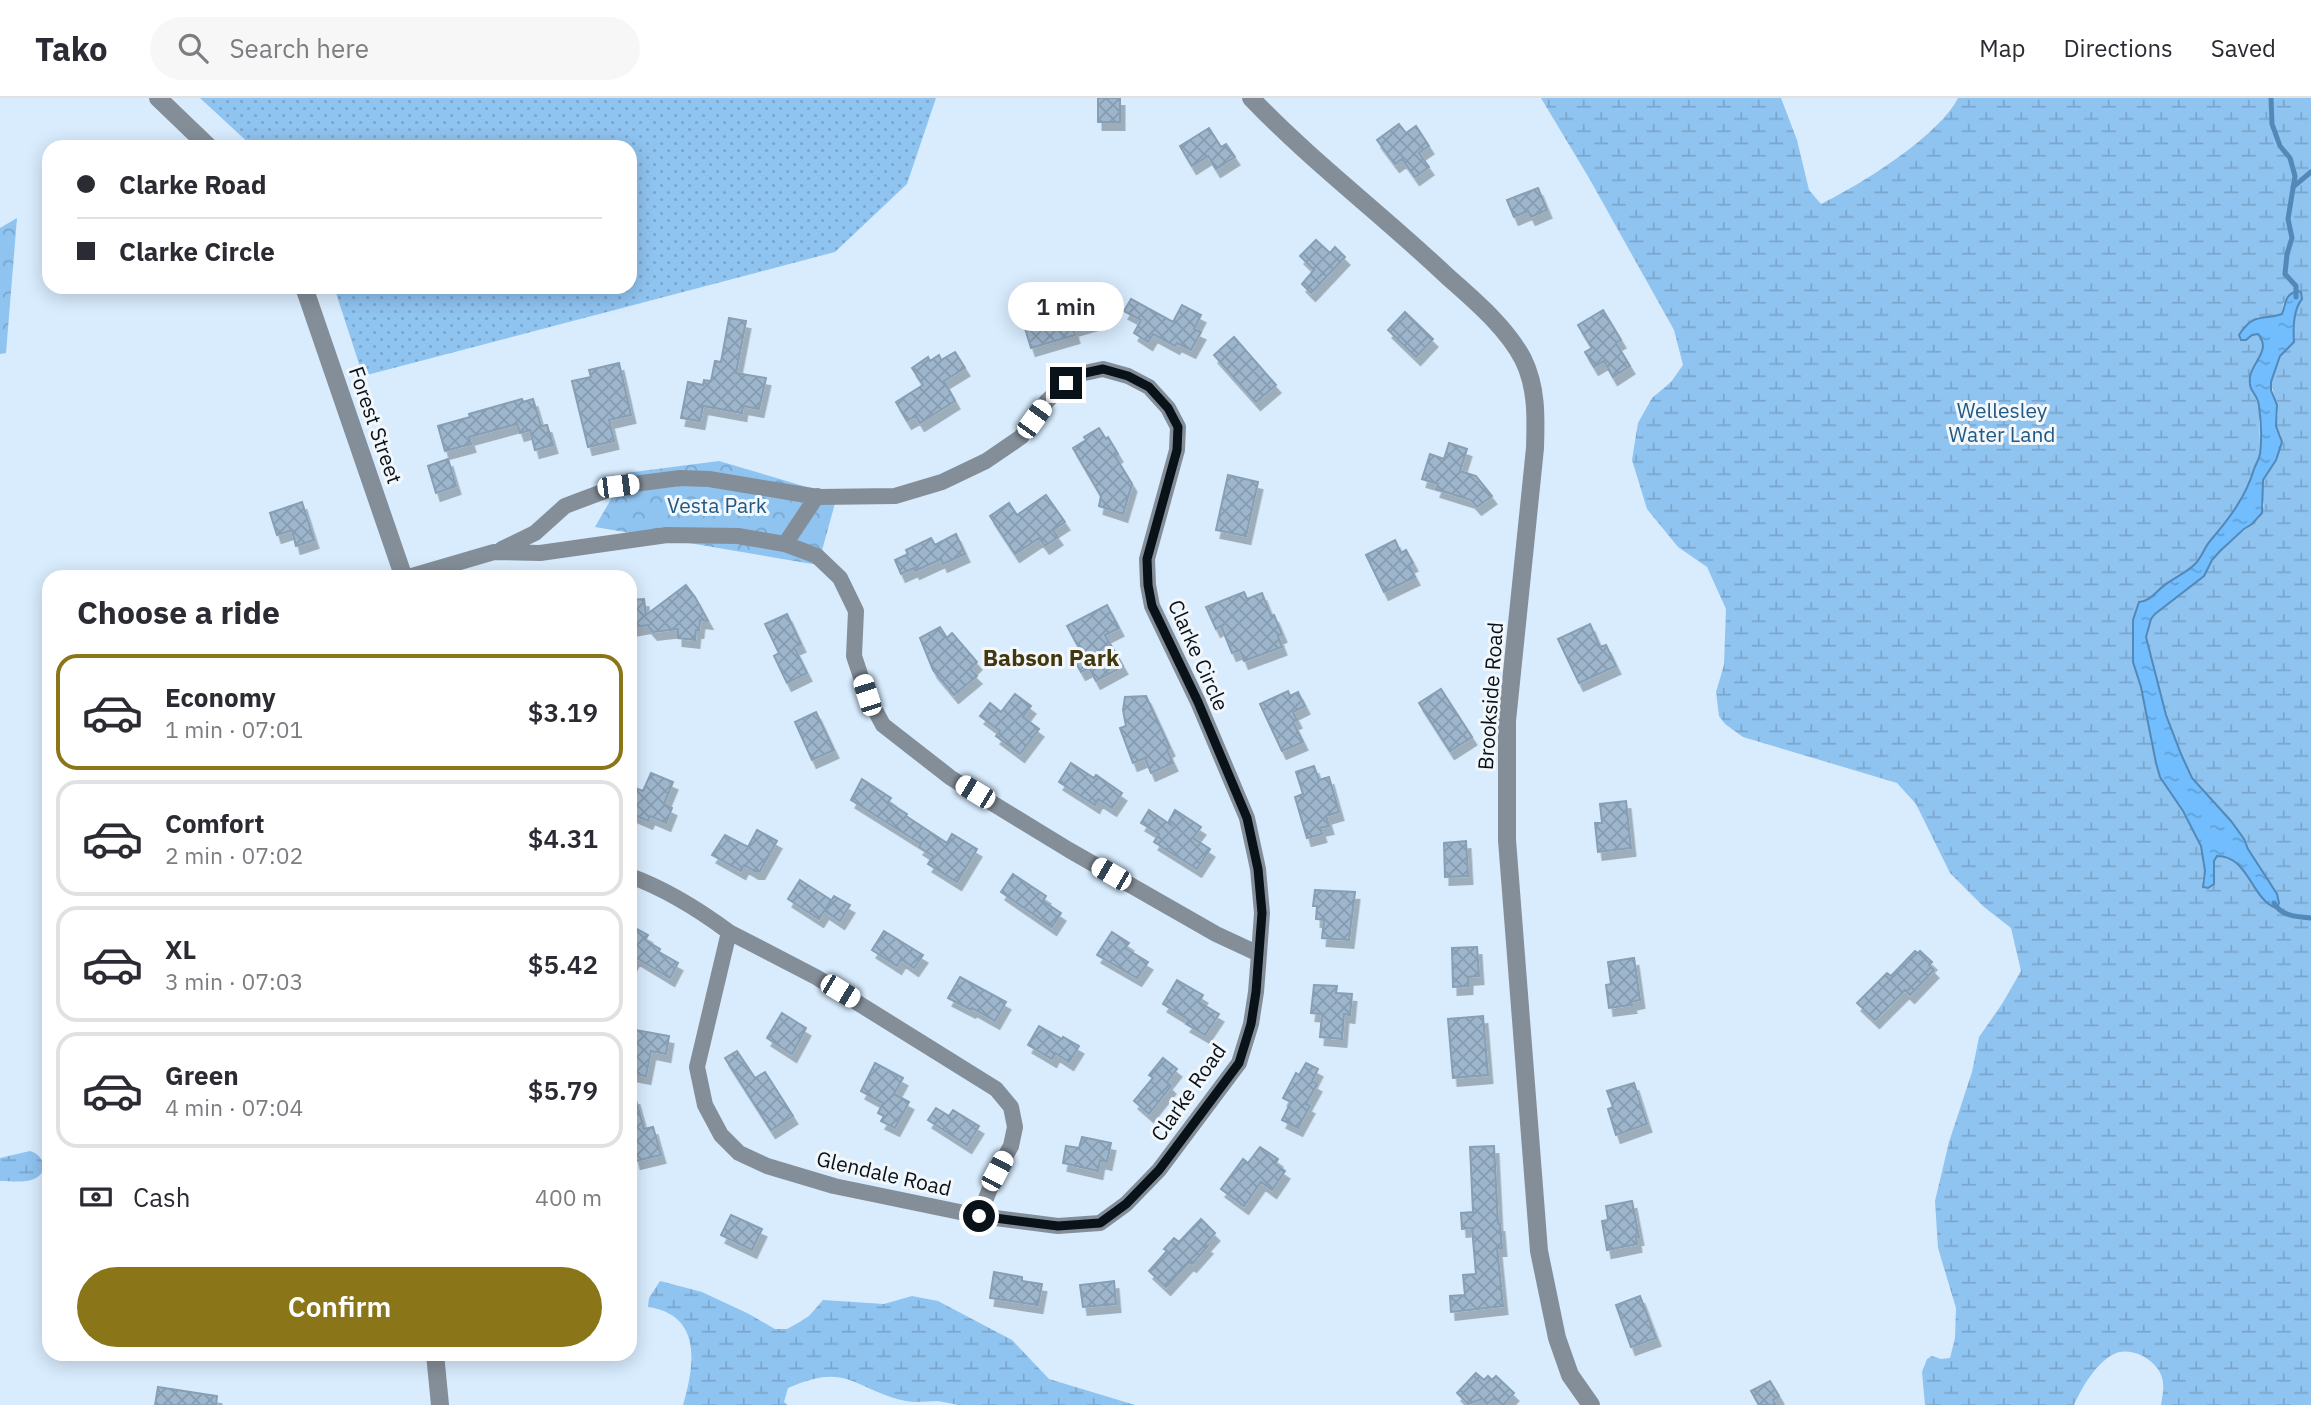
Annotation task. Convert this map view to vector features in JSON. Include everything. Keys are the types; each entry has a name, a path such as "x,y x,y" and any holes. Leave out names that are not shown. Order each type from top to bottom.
{"street":[{"path":"158,98 202,140"},
{"name":"Brookside Road","path":"1251,98 1284,131 1415,245 1489,315 1522,359 1533,387 1536,413 1535,448 1507,721 1507,841 1539,1251 1556,1338 1570,1375 1591,1405"},
{"name":"Forest Street","path":"306,294 401,570"},
{"name":"Clarke Circle","path":"494,552 517,544 535,533 565,506 618,486 680,478 709,479 817,496 895,496 942,482 986,461 1021,437 1047,401 1080,374 1103,369 1128,376 1149,387 1168,408 1178,427 1177,450 1147,559 1152,606 1198,702 1247,818 1258,869 1262,913 1259,954"},
{"path":"785,544 817,496"},
{"path":"432,570 494,552 540,553 667,534 738,536 785,544 817,556 840,578 856,611 854,656 867,695 883,725 951,778 1216,934 1259,954"},
{"path":"637,879 696,908 729,932 816,977 996,1089 1011,1107 1015,1127 1011,1146 997,1171 979,1216"},
{"name":"Glendale Road","path":"729,932 697,1068 705,1105 722,1135 739,1153 767,1166 834,1186 979,1216"},
{"name":"Clarke Road","path":"979,1216 1058,1226 1100,1223 1126,1204 1159,1170 1239,1063 1251,1024 1259,954"},
{"path":"436,1361 440,1405"}],"green space":[{"path":"200,98 936,98 907,184 835,252 363,376 336,294 637,294 637,140 245,140"},
{"name":"Wellesley Water Land","path":"1541,98 1781,98 1797,140 1809,190 1821,204 1856,185 1916,144 1948,113 1958,98 2311,98 2311,1405 2161,1405 2163,1383 2158,1369 2138,1354 2122,1352 2107,1358 2096,1369 2074,1405 1925,1405 1922,1372 1927,1359 1932,1356 1950,1358 1955,1338 1956,1308 1938,1248 1935,1201 1949,1142 1972,1072 1979,1037 2021,971 2011,928 1984,907 1950,873 1916,804 1897,783 1743,737 1719,716 1716,692 1724,665 1726,609 1707,567 1678,547 1647,509 1632,460 1638,423 1652,398 1671,382 1683,365 1674,330","holes":["2292,293 2302,299 2295,314 2294,342 2280,356 2271,382 2278,412 2276,426 2281,436 2276,460 2261,487 2264,506 2259,518 2220,551 2204,576 2155,614 2146,636 2166,715 2186,767 2192,778 2244,839 2277,894 2270,906 2248,875 2226,858 2217,856 2214,861 2215,877 2202,882 2205,871 2201,846 2156,763 2148,713 2132,653 2133,620 2137,606 2196,563 2211,540 2228,522 2246,490 2260,453 2259,404 2252,393 2250,377 2263,345 2258,334 2241,340 2258,317 2282,314 2283,304"]},
{"path":"17,218 6,353 0,354 0,228"},
{"name":"Vesta Park","path":"719,461 837,496 818,565 595,527 626,473"},
{"path":"30,1151 42,1160 42,1172 34,1179 26,1181 0,1181 0,1158"},
{"path":"660,1281 702,1292 775,1329 787,1329 798,1323 809,1316 823,1300 884,1304 912,1296 938,1301 1012,1340 1049,1379 1135,1405 959,1405 938,1401 910,1402 850,1380 825,1377 788,1388 784,1402 788,1405 683,1405 690,1374 690,1344 686,1331 678,1320 666,1312 648,1307 649,1298"}],"water":[{"path":"2297,291 2301,292 2302,299 2295,314 2294,342 2280,356 2271,382 2277,405 2276,426 2282,442 2276,460 2263,480 2262,513 2220,551 2204,576 2155,614 2146,637 2166,715 2192,778 2244,839 2277,894 2279,903 2276,908 2261,896 2243,870 2228,858 2217,856 2214,861 2214,884 2208,888 2203,887 2205,871 2201,846 2183,811 2160,777 2156,763 2141,687 2133,662 2133,620 2139,602 2151,597 2197,561 2236,508 2246,489 2260,454 2259,406 2250,377 2263,345 2258,334 2246,340 2241,340 2239,335 2254,320 2282,314 2288,297"}],"building":[{"path":"1098,98 1120,98 1120,122 1098,122"},
{"path":"1399,124 1406,133 1416,126 1429,146 1419,153 1429,167 1415,177 1402,159 1395,164 1377,140"},
{"path":"1209,128 1221,147 1226,144 1235,157 1216,169 1208,156 1192,166 1180,146"},
{"path":"1538,188 1547,210 1531,217 1528,211 1514,217 1507,200"},
{"path":"1316,240 1330,253 1335,247 1345,257 1311,293 1302,284 1314,270 1300,256"},
{"path":"1131,299 1173,322 1182,305 1201,315 1194,329 1201,332 1191,350 1177,343 1175,346 1153,334 1148,342 1134,333 1141,320 1124,311"},
{"path":"1095,301 1101,320 1073,328 1075,335 1031,348 1023,322"},
{"path":"1603,310 1621,340 1616,343 1630,366 1613,377 1604,361 1594,367 1585,352 1592,348 1578,325"},
{"path":"1405,312 1433,339 1416,357 1388,330"},
{"path":"729,318 746,321 736,373 766,378 759,409 743,406 742,413 703,406 700,421 681,418 688,382 703,385 704,380 711,381 715,361 721,362"},
{"path":"1234,337 1276,385 1256,402 1214,355"},
{"path":"955,352 965,368 944,381 955,401 920,423 916,416 907,421 896,402 923,385 912,368 928,357 930,361 939,355 941,360"},
{"path":"619,363 631,415 609,420 614,441 588,447 572,381 591,377 589,370"},
{"path":"522,399 523,402 533,399 541,426 547,425 553,445 535,450 530,430 520,433 517,424 469,437 471,444 445,451 438,426"},
{"path":"1099,428 1106,439 1108,437 1118,454 1115,456 1132,484 1123,514 1099,506 1101,496 1073,448"},
{"path":"1449,443 1467,449 1460,471 1476,476 1492,496 1477,507 1471,500 1436,489 1438,484 1422,479 1430,454 1444,459"},
{"path":"448,459 456,486 436,493 428,466"},
{"path":"1228,475 1258,482 1246,536 1216,530"},
{"path":"1046,495 1065,522 1053,530 1058,537 1045,546 1039,538 1015,554 990,516 1009,503 1017,515"},
{"path":"302,502 314,540 296,546 292,530 277,535 270,513"},
{"path":"956,534 965,554 943,564 941,559 915,571 914,568 901,574 895,560 908,554 906,550 931,538 935,545"},
{"path":"1395,540 1401,553 1406,550 1413,563 1409,565 1415,577 1384,592 1366,555"},
{"path":"686,585 708,621 700,620 695,640 678,638 678,629 653,632 647,625 637,627 637,600 644,599 646,615"},
{"path":"1244,592 1247,599 1262,593 1282,634 1278,636 1282,647 1244,661 1240,650 1232,653 1221,626 1216,629 1206,607"},
{"path":"1107,605 1119,628 1105,635 1123,666 1096,681 1089,668 1081,672 1074,659 1083,655 1067,626"},
{"path":"787,614 801,644 794,647 807,673 787,683 774,656 779,653 765,624"},
{"path":"1590,624 1600,647 1606,645 1616,666 1579,683 1558,639"},
{"path":"940,627 947,638 952,633 977,662 970,669 977,676 954,695 933,670 920,638"},
{"path":"1441,689 1472,737 1450,751 1419,703"},
{"path":"1288,691 1290,696 1298,692 1305,706 1293,712 1297,720 1293,722 1303,742 1282,751 1260,704"},
{"path":"1015,694 1031,706 1023,717 1039,729 1020,754 996,736 1000,731 980,716 990,703 1001,712"},
{"path":"1146,696 1170,748 1167,750 1173,763 1151,773 1145,758 1133,763 1120,728 1126,726 1123,710 1125,697"},
{"path":"816,712 834,750 812,760 795,722"},
{"path":"1071,763 1094,778 1096,775 1122,793 1112,808 1098,799 1095,805 1059,782"},
{"path":"1314,766 1319,780 1329,777 1339,812 1326,816 1329,826 1320,828 1322,834 1307,838 1295,797 1303,794 1296,772"},
{"path":"651,773 673,782 664,804 672,808 666,823 650,816 648,821 637,816 637,789 643,791"},
{"path":"862,779 891,798 888,802 907,814 906,816 947,843 952,834 977,849 957,882 928,864 933,856 919,847 921,844 851,800"},
{"path":"1626,801 1631,848 1598,852 1595,823 1602,823 1600,804"},
{"path":"1149,810 1171,825 1169,821 1175,810 1201,827 1193,838 1210,849 1197,869 1154,842 1159,834 1141,823"},
{"path":"757,830 777,841 760,871 754,871 744,865 741,871 712,855 725,835 748,847"},
{"path":"1466,841 1468,876 1445,877 1444,843"},
{"path":"1013,874 1046,896 1043,901 1061,913 1052,927 1001,892"},
{"path":"800,880 831,900 819,919 788,899"},
{"path":"1315,890 1355,892 1349,940 1322,938 1324,920 1316,919 1317,906 1313,906"},
{"path":"834,896 850,905 840,921 825,911"},
{"path":"637,929 648,935 645,940 660,949 659,952 678,963 670,978 637,958"},
{"path":"884,931 923,955 914,968 901,959 897,966 872,950"},
{"path":"1112,932 1129,943 1125,948 1148,962 1137,978 1097,955"},
{"path":"1477,947 1479,976 1468,977 1468,986 1453,987 1452,948"},
{"path":"1915,951 1920,951 1932,962 1929,965 1934,970 1910,995 1905,990 1875,1020 1857,1003 1887,973 1891,976"},
{"path":"1634,958 1640,1000 1631,1002 1632,1005 1609,1008 1606,985 1611,984 1608,962"},
{"path":"960,977 1006,1002 995,1021 948,998"},
{"path":"1177,980 1203,995 1199,1002 1219,1014 1205,1035 1186,1024 1189,1020 1163,1004"},
{"path":"1314,985 1337,986 1336,993 1352,994 1350,1015 1344,1014 1342,1039 1320,1037 1322,1014 1311,1013"},
{"path":"782,1013 806,1028 792,1054 767,1038"},
{"path":"1483,1016 1488,1075 1453,1078 1448,1019"},
{"path":"1039,1026 1079,1046 1069,1062 1055,1053 1052,1059 1028,1045"},
{"path":"637,1030 669,1036 666,1054 651,1051 646,1076 637,1074"},
{"path":"737,1051 755,1078 765,1072 793,1116 771,1130 725,1058"},
{"path":"1163,1058 1177,1069 1167,1082 1171,1086 1149,1114 1134,1101 1153,1078 1149,1075"},
{"path":"875,1063 903,1078 894,1094 909,1102 895,1128 881,1121 884,1116 878,1113 883,1103 861,1091"},
{"path":"1306,1063 1318,1069 1312,1081 1317,1084 1306,1104 1310,1106 1298,1128 1282,1120 1291,1102 1283,1098 1296,1073 1299,1075"},
{"path":"1634,1083 1647,1124 1616,1135 1608,1109 1613,1107 1607,1091"},
{"path":"637,1104 644,1129 653,1127 661,1155 637,1161"},
{"path":"936,1108 949,1116 953,1110 979,1126 967,1145 928,1120"},
{"path":"1082,1137 1111,1143 1107,1162 1100,1160 1098,1171 1063,1163 1066,1146 1079,1148"},
{"path":"1494,1146 1498,1224 1502,1248 1497,1248 1503,1306 1451,1312 1450,1296 1465,1295 1463,1275 1476,1274 1472,1228 1462,1229 1461,1213 1473,1212 1470,1147"},
{"path":"1260,1147 1278,1159 1275,1164 1285,1171 1272,1190 1261,1182 1244,1206 1221,1189 1243,1159 1248,1163"},
{"path":"1632,1201 1639,1237 1636,1237 1637,1244 1607,1250 1602,1221 1608,1220 1606,1206"},
{"path":"731,1215 762,1229 752,1250 721,1235"},
{"path":"1201,1219 1215,1233 1205,1244 1208,1246 1192,1264 1189,1262 1166,1287 1149,1271 1167,1251 1164,1249 1174,1238 1179,1242"},
{"path":"994,1272 1042,1284 1038,1305 990,1298"},
{"path":"1114,1281 1116,1304 1083,1307 1080,1285"},
{"path":"1640,1296 1656,1338 1631,1347 1616,1305"},
{"path":"1476,1373 1484,1380 1488,1376 1492,1380 1496,1376 1514,1393 1503,1405 1494,1398 1487,1404 1482,1399 1468,1404 1457,1393"},
{"path":"1770,1381 1779,1396 1773,1400 1776,1405 1759,1405 1751,1391"},
{"path":"158,1387 217,1396 216,1405 155,1405"}],"waterway":[{"path":"2271,98 2272,124 2280,146 2290,158 2295,176 2288,219 2292,238 2285,274 2296,286 2296,297"},
{"path":"2293,187 2311,172"},
{"path":"2274,903 2285,913 2311,918"}],"district":[{"name":"Babson Park","path":"1051,657"}],"route":[{"path":"979,1216 1058,1226 1100,1223 1126,1204 1159,1170 1239,1063 1251,1024 1256,992 1262,913 1258,869 1247,818 1198,702 1152,606 1148,585 1147,559 1177,450 1178,427 1168,408 1149,387 1128,376 1103,369 1080,374 1066,383"}]}
